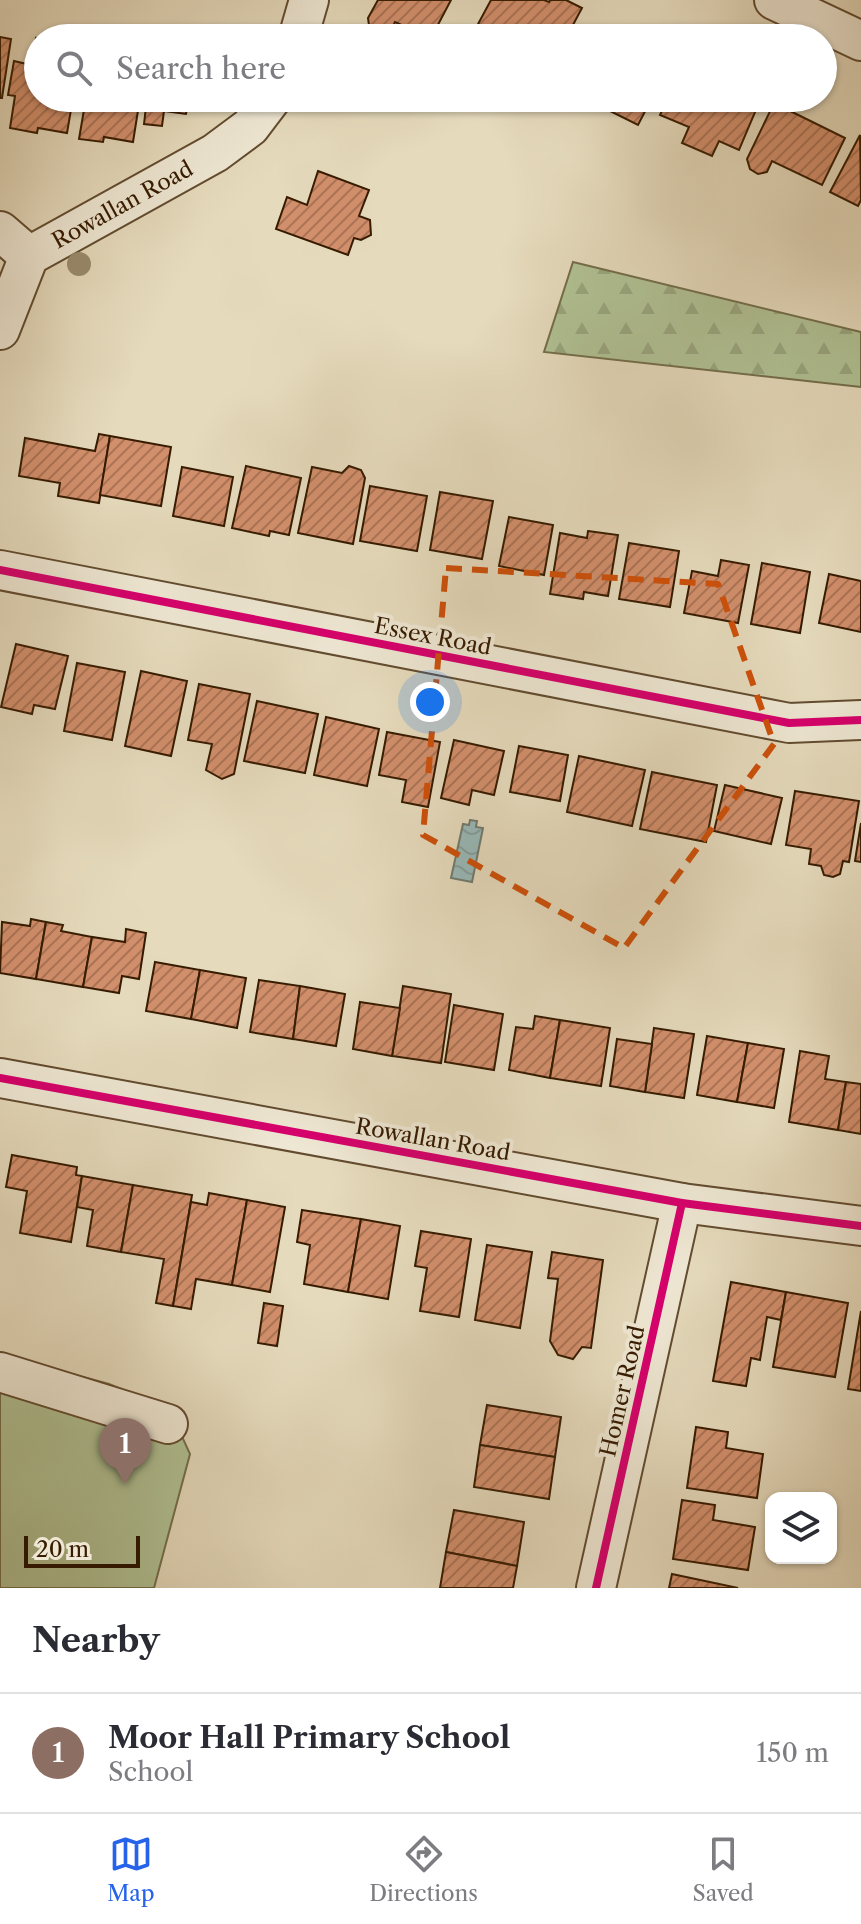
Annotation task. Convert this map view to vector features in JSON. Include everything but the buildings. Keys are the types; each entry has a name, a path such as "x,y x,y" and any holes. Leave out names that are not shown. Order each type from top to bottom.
{"street":[{"path":"302,24 309,0"},
{"path":"774,0 825,24"},
{"path":"837,30 861,41"},
{"name":"Rowallan Road","path":"0,330 29,256 215,153 250,127 261,112"},
{"path":"0,231 29,256"},
{"name":"Essex Road","path":"0,570 789,723 861,720"},
{"name":"Rowallan Road","path":"0,1078 682,1203 861,1226"},
{"name":"Homer Road","path":"596,1588 682,1203"},
{"path":"0,1372 168,1424"}],"highlighted area":[{"path":"446,568 718,584 774,744 624,948 423,835"}],"green space":[{"path":"573,262 861,332 861,387 544,352"},
{"path":"72,1374 141,1397 180,1432 190,1454 154,1588 0,1588 0,1384 35,1376"}],"water":[{"path":"470,820 477,821 476,827 483,828 472,882 451,878 463,824 469,825"}],"cycle path":[{"path":"0,570 789,723 861,720"},
{"path":"0,1078 682,1203 861,1226"},
{"path":"596,1588 682,1203"}],"place":[{"name":"Moor Hall Primary School","path":"125,1484"}]}
